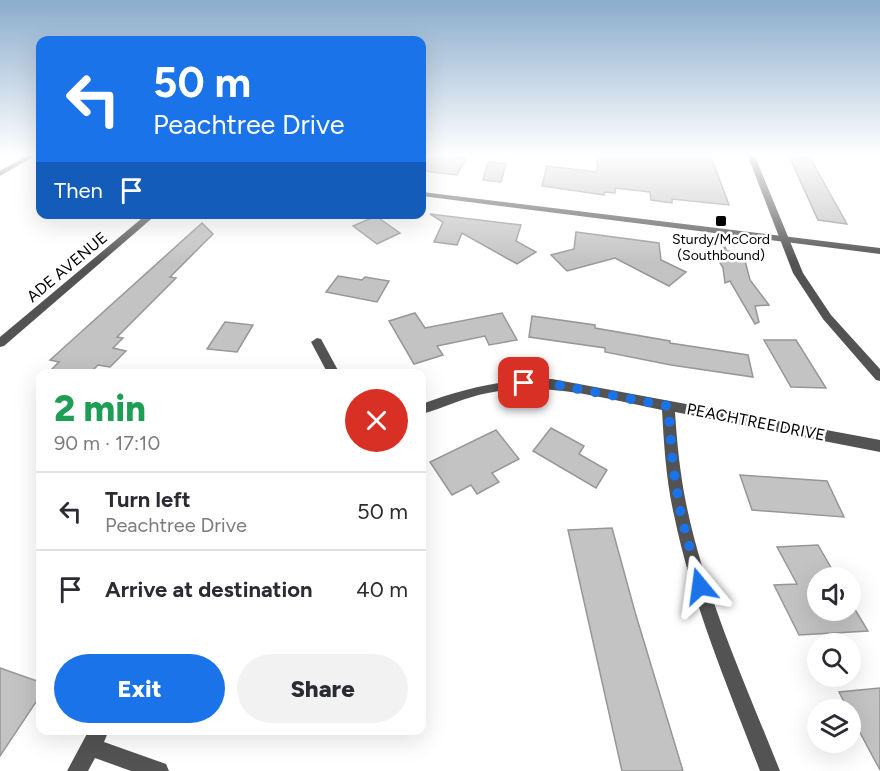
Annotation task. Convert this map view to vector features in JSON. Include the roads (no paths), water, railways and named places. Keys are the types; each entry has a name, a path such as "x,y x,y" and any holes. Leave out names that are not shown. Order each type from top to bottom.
{"street":[{"path":"764,190 798,273 827,317 880,377"},
{"path":"426,194 880,250"},
{"name":"ADE AVENUE","path":"0,343 147,219"},
{"path":"317,342 331,369"},
{"name":"PEACHTREE DRIVE","path":"426,407 464,392 524,383 552,384 880,446"},
{"path":"668,406 673,467 681,515 700,586 770,771"},
{"path":"77,771 96,739 159,771"}],"place":[{"name":"Sturdy/McCord (Southbound)","path":"721,221"}]}
